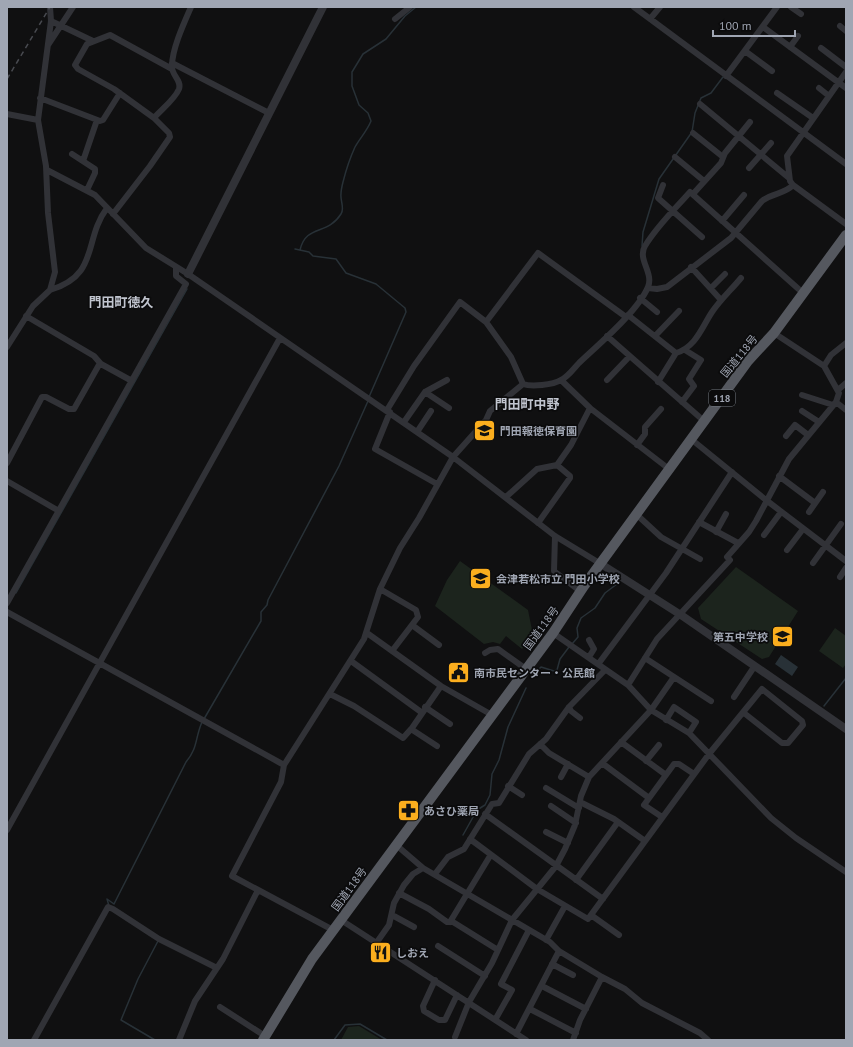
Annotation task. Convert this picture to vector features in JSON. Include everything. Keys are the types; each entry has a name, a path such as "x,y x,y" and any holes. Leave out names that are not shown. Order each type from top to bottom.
{"highway":[{"name":"国道118号","path":"264,1038 302,974 395,844 553,633 636,514 704,421 754,354 774,333 846,235"}],"street":[{"path":"7,347 26,316 50,290 54,281 56,265 48,213 47,170 38,120 52,21 50,7"},
{"path":"48,45 62,26 73,7"},
{"path":"188,274 323,7"},
{"path":"395,18 410,7"},
{"path":"634,7 846,164"},
{"path":"650,19 660,7"},
{"path":"726,76 777,7"},
{"path":"791,7 801,14"},
{"path":"154,118 174,96 179,88 179,82 172,66 189,8"},
{"path":"52,21 93,42"},
{"path":"840,26 846,31"},
{"path":"763,27 846,88"},
{"path":"113,214 170,137 169,133 154,118 120,93 78,69 75,65 86,46 112,35 269,113"},
{"path":"790,47 798,36"},
{"path":"821,48 846,67"},
{"path":"745,51 772,71"},
{"path":"789,178 787,156 802,132 846,72"},
{"path":"819,88 829,96"},
{"path":"40,98 97,120 103,120 120,93"},
{"path":"777,93 813,118"},
{"path":"700,104 789,178 793,185 846,224"},
{"path":"7,114 38,120"},
{"path":"83,161 97,120"},
{"path":"693,194 721,163 723,157 750,122"},
{"path":"693,133 723,157"},
{"path":"749,168 771,142"},
{"path":"72,154 95,169 96,173 87,190"},
{"path":"675,157 704,182"},
{"path":"47,170 95,195 146,248 188,274 404,422 506,497 555,536 681,615 846,729"},
{"path":"662,185 658,198 702,237"},
{"path":"648,288 657,289 667,287 722,245 735,233 768,196 787,190 793,185"},
{"path":"437,484 374,449 388,411 414,366 460,302 486,322 511,357 523,384 528,386 537,386 561,380 627,316 648,288 648,269 643,259 644,247 690,192 803,293"},
{"path":"722,221 744,195"},
{"path":"50,290 70,281 84,267 99,222 107,208"},
{"path":"486,322 538,253 655,336 676,353"},
{"path":"7,603 186,284 176,276 176,267"},
{"path":"691,268 721,300"},
{"path":"711,288 725,274"},
{"path":"658,382 676,353 685,350 701,333 721,300 741,278"},
{"path":"640,298 657,312"},
{"path":"655,336 679,311"},
{"path":"26,316 94,356 100,363 132,381"},
{"path":"628,685 658,639 730,560 727,556 749,532 789,459 835,404 839,393 824,366 774,333"},
{"path":"607,336 704,421"},
{"path":"7,830 100,665 280,338"},
{"path":"824,366 831,355 846,343"},
{"path":"682,402 694,386 689,379 701,360 685,350"},
{"path":"607,380 629,356"},
{"path":"7,463 42,397 46,397 69,409 74,408 100,363"},
{"path":"404,422 425,392 447,380"},
{"path":"561,380 590,408 669,469"},
{"path":"333,930 232,876 281,782 284,765 351,661 367,633 380,589 402,543 419,518 453,457 486,420 490,411 523,384"},
{"path":"838,390 846,384"},
{"path":"425,392 449,408"},
{"path":"802,395 835,404 846,410"},
{"path":"506,497 537,469 557,465 571,445 590,408"},
{"path":"637,445 645,434 645,427 661,409"},
{"path":"417,432 431,411"},
{"path":"802,411 819,422"},
{"path":"786,436 795,425 808,435"},
{"path":"691,439 781,512 846,561"},
{"path":"538,523 570,478 570,476 557,465"},
{"path":"599,663 650,595 732,472"},
{"path":"779,476 815,503"},
{"path":"7,481 59,511"},
{"path":"809,512 823,492"},
{"path":"764,535 781,512"},
{"path":"636,514 661,537 700,559"},
{"path":"716,532 726,514"},
{"path":"699,522 738,543"},
{"path":"813,563 840,524"},
{"path":"787,550 803,529"},
{"path":"555,536 554,571 581,592"},
{"path":"840,577 846,568"},
{"path":"380,589 416,610 418,617 392,651"},
{"path":"7,612 100,665 284,765"},
{"path":"412,625 439,645"},
{"path":"367,633 441,686 492,715"},
{"path":"553,633 599,663 605,670 628,685 651,710 689,733 771,818 796,838 846,872"},
{"path":"589,640 594,649 589,657"},
{"path":"485,653 490,650 498,649 526,669"},
{"path":"645,658 711,700"},
{"path":"351,661 423,710 450,724"},
{"path":"734,697 754,666"},
{"path":"436,874 448,857 464,849 492,804 499,803 528,754 546,739 569,707 605,670"},
{"path":"455,1037 469,1002 485,976 512,920 556,866 568,843 576,823 579,805 589,777 651,710 674,677"},
{"path":"330,694 354,706 403,738 441,686"},
{"path":"470,840 537,890 588,919 709,754 744,713 762,689 802,722 803,725 788,743 782,743 744,713"},
{"path":"569,707 571,711 580,718"},
{"path":"666,720 674,707 696,722 689,733"},
{"path":"411,729 437,746"},
{"path":"621,742 666,775"},
{"path":"540,744 549,753 589,777"},
{"path":"646,761 658,745"},
{"path":"602,763 649,798"},
{"path":"662,817 644,805 666,775 676,763 694,774"},
{"path":"561,777 568,764"},
{"path":"508,786 522,794"},
{"path":"546,788 579,805 618,822 645,841"},
{"path":"551,806 576,823"},
{"path":"485,814 603,899"},
{"path":"576,880 618,822"},
{"path":"546,832 568,843"},
{"path":"395,844 423,868 436,874 546,940 602,977 625,988 642,1003 700,1033 708,1040"},
{"path":"450,922 490,856"},
{"path":"377,942 389,925 394,903 399,893 413,874 423,868"},
{"path":"179,1040 195,1001 216,968 258,890"},
{"path":"399,893 450,922 453,922 498,950"},
{"path":"546,940 565,906"},
{"path":"34,1040 108,907 159,939 216,968"},
{"path":"392,915 414,927"},
{"path":"590,915 618,935"},
{"path":"341,920 526,1040"},
{"path":"495,1020 512,990 501,984 529,930"},
{"path":"438,946 485,976"},
{"path":"516,1034 560,950"},
{"path":"552,964 573,975"},
{"path":"573,1040 580,1020 602,977"},
{"path":"435,980 423,1006 424,1011 442,1021 445,1020 457,995"},
{"path":"542,986 586,1008"},
{"path":"220,1007 264,1038"},
{"path":"530,1009 576,1033"}],"shaded area":[{"path":"460,561 528,610 533,635 522,649 506,636 500,644 493,642 484,644 435,606 447,580"},
{"path":"736,567 798,611 769,657 762,659 701,619 698,608"},
{"path":"835,628 846,636 846,664 843,668 819,651"},
{"path":"781,655 798,667 792,676 775,664"},
{"path":"359,1026 382,1040 341,1040 348,1027"}],"waterway":[{"path":"300,250 307,236 330,225 341,214 343,210 341,191 351,155 371,121 368,113 359,105 352,86 352,72 363,54 386,39 405,16 416,7"},
{"path":"642,246 643,232 659,179 692,132 695,113 701,98 711,93 723,77"},
{"path":"295,249 309,252 313,256 336,259 346,273 376,284 405,308 406,312 369,397"},
{"path":"16,593 187,289"},
{"path":"204,719 261,621 261,612 267,605 268,600 339,466 368,401"},
{"path":"572,644 578,637 577,628 581,618 595,608 605,593 617,584"},
{"path":"536,672 541,667 554,671 557,670 560,659 569,647"},
{"path":"824,706 846,678"},
{"path":"463,835 477,810 485,805 490,795 492,774 499,760 508,727 526,688"},
{"path":"109,906 107,899 114,904 186,762 193,752 202,722"},
{"path":"155,1040 121,1020 138,979 158,941"},
{"path":"334,1040 345,1025 360,1024 387,1040"}],"railway":[{"path":"7,79 50,7"}],"place":[{"name":"門田報徳保育園","path":"485,431"},
{"name":"会津若松市立 門田小学校","path":"480,579"},
{"name":"第五中学校","path":"783,637"},
{"name":"南市民センター・公民館","path":"458,673"},
{"name":"あさひ薬局","path":"408,811"},
{"name":"しおえ","path":"381,953"}],"district":[{"name":"門田町徳久","path":"121,302"},
{"name":"門田町中野","path":"527,404"}]}
